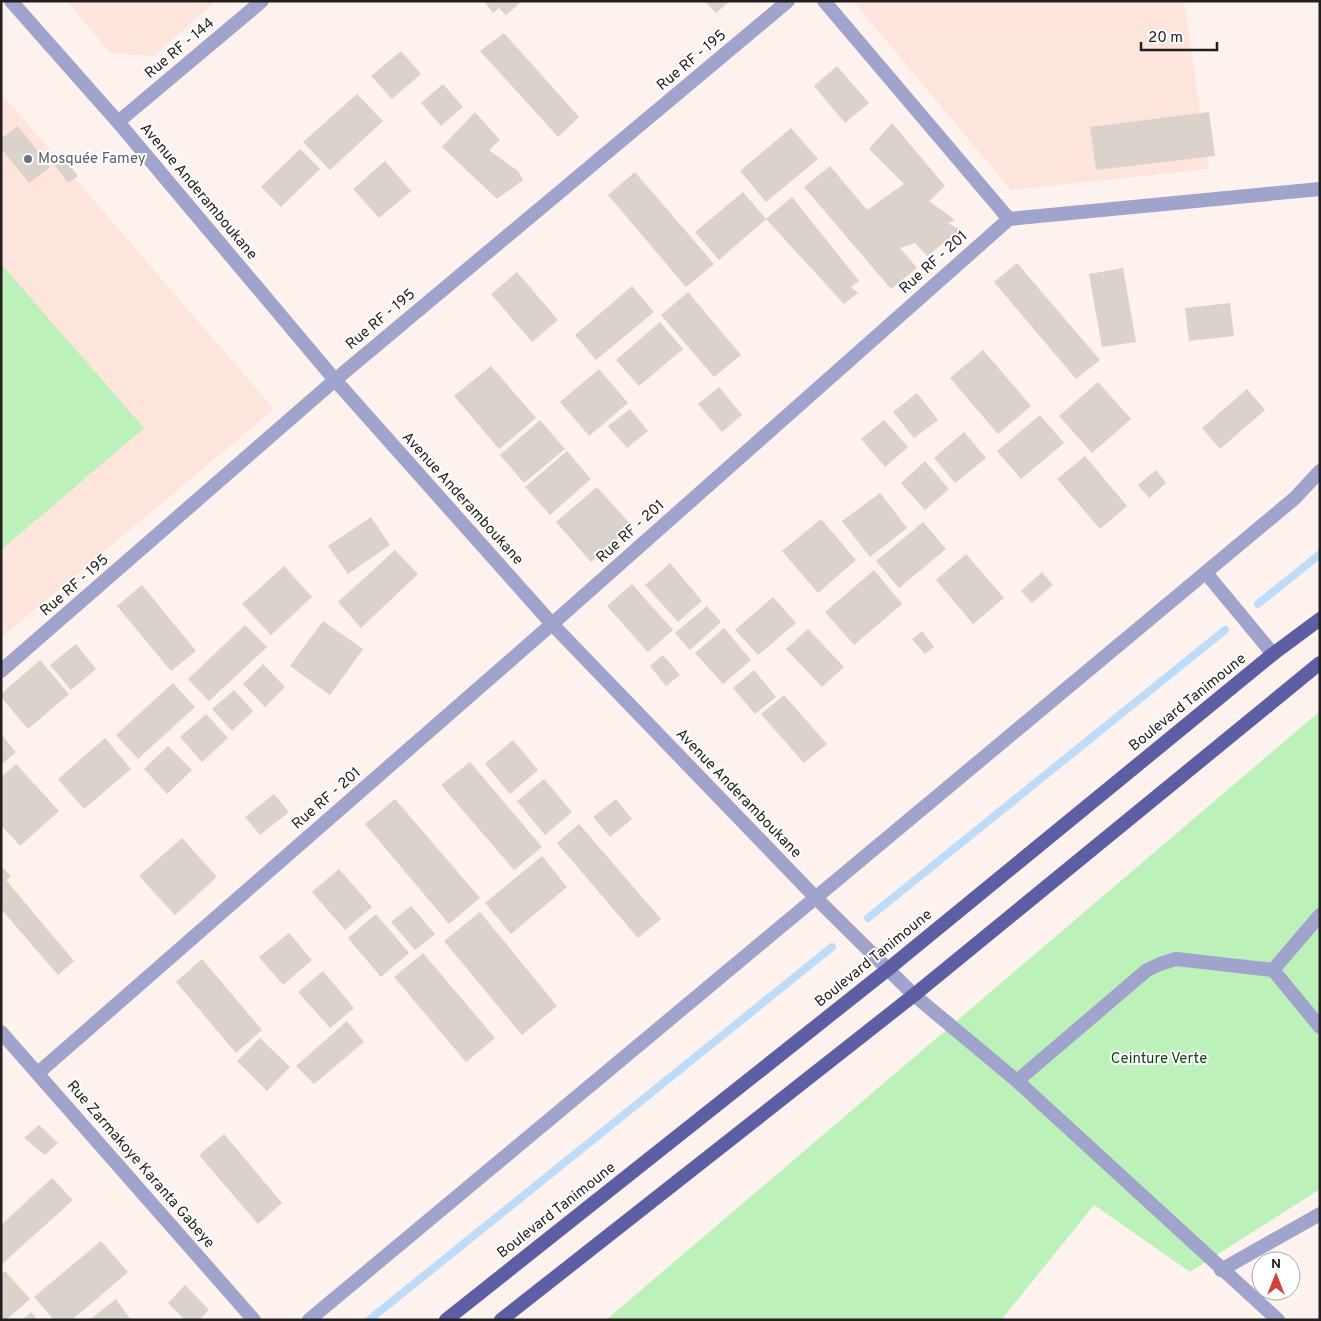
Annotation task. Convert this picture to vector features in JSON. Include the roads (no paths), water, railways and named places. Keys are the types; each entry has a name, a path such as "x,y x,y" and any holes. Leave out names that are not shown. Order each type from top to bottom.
{"main road":[{"name":"Boulevard Tanimoune","path":"446,1320 887,970 1273,654 1320,619"},
{"path":"501,1320 914,994 1320,663"}],"street":[{"name":"Avenue Anderamboukane","path":"11,1 118,122 335,380 552,624 887,970 1017,1081 1221,1270 1278,1320"},
{"name":"Rue RF - 144","path":"118,122 262,1"},
{"name":"Rue RF - 195","path":"1,671 335,380 788,1"},
{"path":"824,1 1009,219 1320,189"},
{"name":"Rue RF - 201","path":"38,1073 552,624 1009,219"},
{"path":"309,1320 1206,573 1295,498 1320,471"},
{"path":"1206,573 1273,654"},
{"path":"1273,970 1320,914"},
{"path":"1017,1081 1147,970 1176,960 1273,970 1320,1027"},
{"name":"Rue Zarmakoye Karanta Gabeye","path":"1,1032 254,1320"},
{"path":"1221,1270 1320,1214"}],"waterway":[{"path":"1258,604 1320,554"},
{"path":"868,918 1225,630"},
{"path":"369,1320 832,947"}],"place":[{"name":"Mosquée Famey","path":"28,159"}],"park label":[{"name":"Ceinture Verte","path":"1159,1059"}]}
